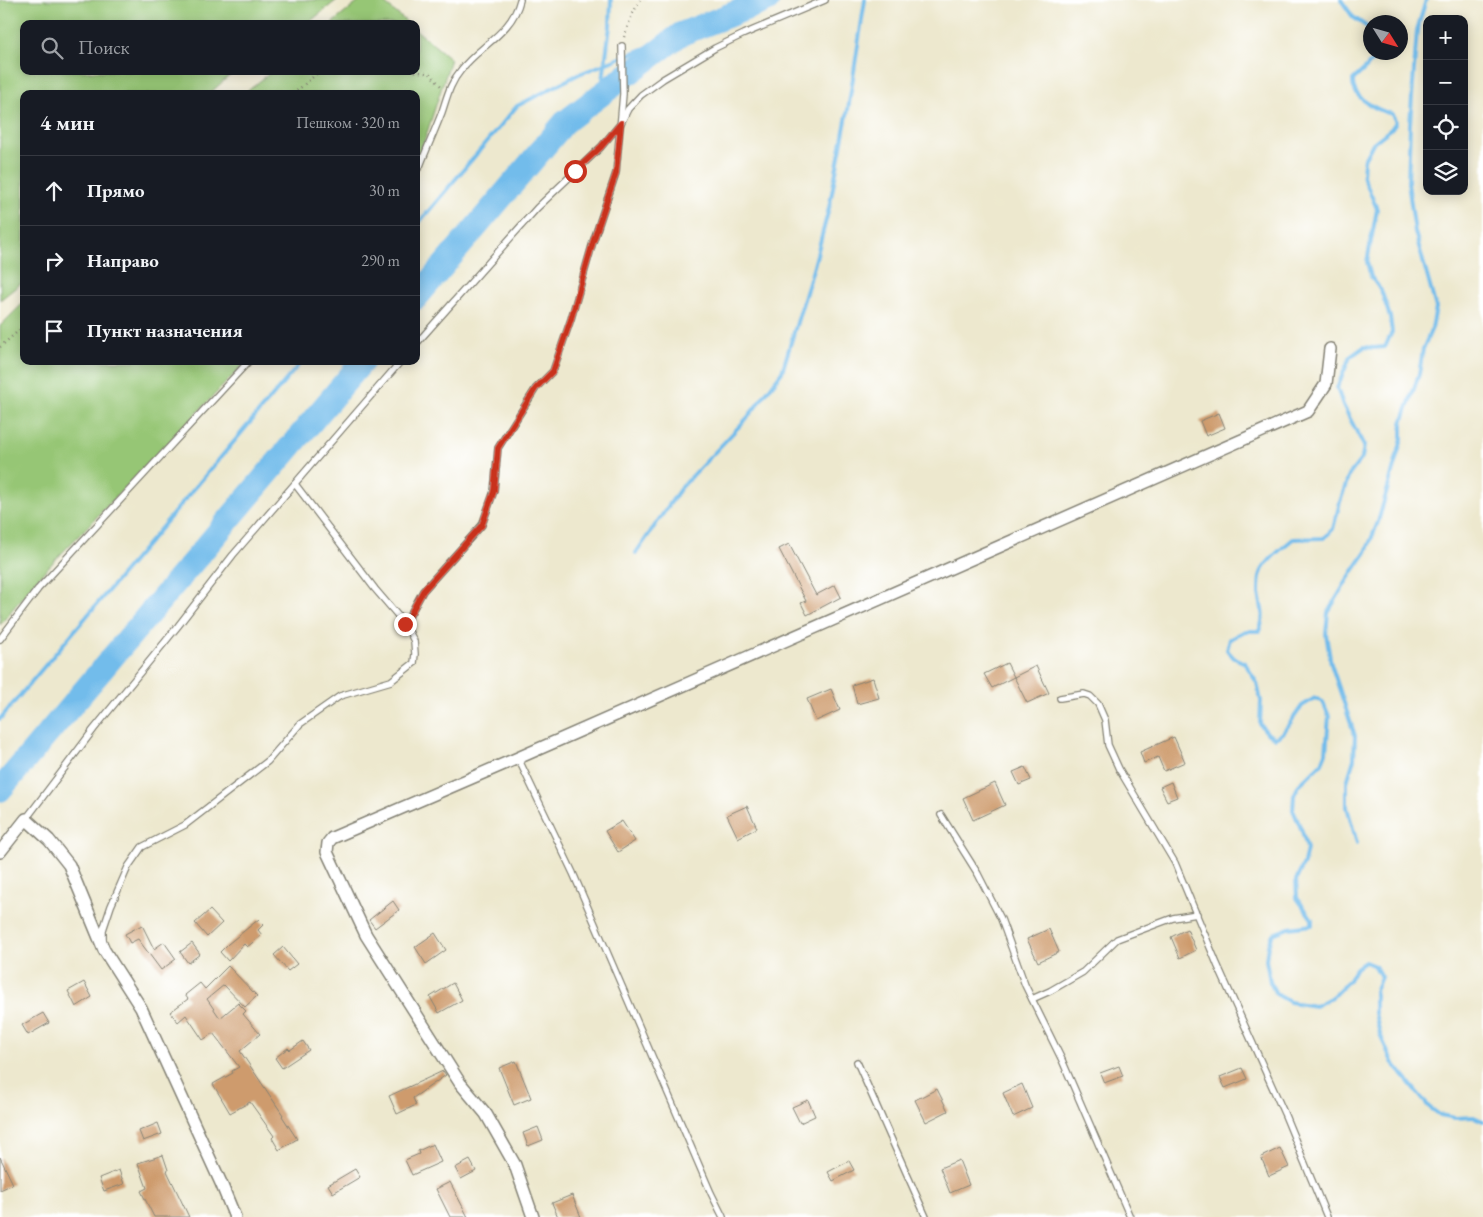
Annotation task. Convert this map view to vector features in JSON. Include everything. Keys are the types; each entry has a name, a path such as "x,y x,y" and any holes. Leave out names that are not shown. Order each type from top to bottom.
{"street":[{"path":"533,1217 515,1164 486,1114 460,1083 366,935 327,852 328,844 332,838 1308,411 1326,384 1330,349"},
{"path":"0,852 26,819 49,840 70,865 104,950 141,1008 235,1217"}],"lane":[{"path":"420,166 442,111 447,92 460,70 506,27 518,8 520,0"},
{"path":"420,340 537,208 601,147 621,123 628,109 641,94 716,48 744,34 825,0"},
{"path":"405,624 423,591 482,525 494,491 498,448 536,388 553,371 616,173 623,94 622,46"},
{"path":"0,639 38,589 245,365"},
{"path":"26,819 94,729 233,555 398,365"},
{"path":"104,950 103,930 111,906 128,867 142,846 185,825 268,761 300,724 340,696 391,681 414,662 414,640 405,624 375,589 294,484"},
{"path":"1060,698 1084,694 1090,696 1098,704 1104,720 1108,745 1119,769 1175,862 1217,964 1284,1113 1327,1217"},
{"path":"518,758 573,873 723,1217"},
{"path":"941,815 978,874 1001,919 1025,985 1062,1060 1130,1217"},
{"path":"1032,998 1050,991 1082,972 1117,939 1173,918 1197,914"},
{"path":"857,1062 926,1217"}],"path":[{"path":"622,46 632,15 640,0"},
{"path":"420,72 430,74 447,92"},
{"path":"297,90 315,75"},
{"path":"0,347 20,330"}],"green space":[{"path":"0,0 337,0 312,20 20,20 20,75 231,75 213,90 20,90 20,284 0,300"},
{"path":"361,0 381,0 404,20 336,20"},
{"path":"420,33 451,59 420,151 420,90 249,90 267,75 420,75"},
{"path":"20,306 20,365 243,365 36,580 0,625 0,326"}],"building":[{"path":"1219,413 1225,428 1206,436 1200,421"},
{"path":"789,544 816,595 835,585 841,597 807,615 801,603 806,601 779,549"},
{"path":"1007,663 1014,677 992,688 984,674"},
{"path":"1036,666 1049,693 1027,703 1014,677"},
{"path":"873,678 879,698 857,704 852,685"},
{"path":"831,689 840,710 816,721 807,699"},
{"path":"1174,737 1185,762 1164,771 1158,757 1144,763 1140,752"},
{"path":"1025,767 1031,780 1019,785 1013,772"},
{"path":"1171,782 1177,797 1167,801 1160,787"},
{"path":"995,783 1005,805 973,820 963,798"},
{"path":"747,806 757,828 738,838 727,815"},
{"path":"622,821 635,841 618,852 605,831"},
{"path":"393,901 399,910 375,928 369,920"},
{"path":"210,910 222,923 207,937 195,923"},
{"path":"259,919 264,924 258,930 262,935 247,947 244,944 228,961 220,952"},
{"path":"142,925 154,949 164,942 176,959 161,970 138,939 130,943 125,934"},
{"path":"1049,929 1059,952 1038,962 1027,939"},
{"path":"1187,929 1196,950 1180,958 1171,937"},
{"path":"435,933 446,950 426,964 415,947"},
{"path":"192,943 200,954 188,963 180,952"},
{"path":"283,947 297,964 288,971 274,955"},
{"path":"228,966 257,996 245,1007 224,985 207,999 220,1018 238,1003 246,1011 243,1014 260,1034 240,1051 297,1139 279,1150 272,1138 274,1136 250,1102 230,1113 213,1084 233,1073 232,1071 239,1067 213,1033 203,1040 186,1015 178,1022 170,1012 188,999 185,995 200,983 205,989"},
{"path":"84,982 92,997 76,1007 68,991"},
{"path":"453,983 462,1000 439,1013 430,997"},
{"path":"43,1013 49,1023 28,1035 22,1025"},
{"path":"303,1041 309,1050 282,1068 275,1058 288,1048 290,1050"},
{"path":"516,1061 531,1098 514,1105 499,1068"},
{"path":"1119,1066 1123,1076 1104,1083 1100,1073"},
{"path":"1242,1068 1247,1079 1225,1088 1220,1077"},
{"path":"443,1071 446,1075 413,1098 416,1105 397,1114 389,1096"},
{"path":"1022,1084 1032,1108 1013,1117 1003,1093"},
{"path":"937,1089 948,1111 926,1122 915,1100"},
{"path":"808,1100 815,1116 800,1123 792,1107"},
{"path":"158,1123 162,1134 143,1141 139,1131"},
{"path":"538,1127 543,1140 528,1146 523,1133"},
{"path":"433,1144 441,1162 412,1175 405,1160 419,1154 418,1151"},
{"path":"1280,1148 1289,1167 1269,1176 1261,1157"},
{"path":"163,1155 167,1171 189,1217 154,1217 141,1191 147,1188 138,1163"},
{"path":"0,1157 13,1184 0,1190"},
{"path":"470,1160 476,1171 461,1179 455,1168"},
{"path":"959,1160 969,1185 950,1193 940,1168"},
{"path":"849,1161 854,1170 833,1181 828,1172"},
{"path":"355,1169 360,1177 333,1193 328,1185"},
{"path":"119,1170 124,1184 104,1191 99,1178"},
{"path":"450,1182 468,1217 450,1217 436,1189"},
{"path":"572,1195 581,1217 558,1217 552,1203"}],"waterway":[{"path":"601,95 610,26 611,0"},
{"path":"420,293 565,122 681,34 768,0"},
{"path":"636,553 680,489 748,417 782,372 814,266 829,208 848,110 865,0"},
{"path":"1341,0 1353,17 1363,24"},
{"path":"1357,843 1347,807 1347,782 1354,759 1355,736 1331,664 1326,634 1328,612 1366,552 1378,522 1402,439 1402,423 1419,374 1423,349 1432,328 1436,308 1415,232 1408,183 1417,30 1426,0"},
{"path":"420,221 517,106 579,74 681,34"},
{"path":"1373,60 1353,80 1353,83 1356,93 1360,97 1376,108 1392,114 1396,122 1391,129 1373,143 1364,160 1363,176 1377,209 1367,262 1371,277 1381,290 1390,317 1392,332 1385,347 1364,347 1350,357 1337,388 1343,405 1364,446 1362,458 1349,475 1333,529 1324,538 1293,539 1266,564 1259,580 1263,616 1259,631 1245,631 1230,639 1227,650 1234,658 1245,663 1257,683 1261,701 1260,724 1268,734 1275,738 1283,733 1302,706 1315,698 1323,702 1329,716 1326,753 1322,763 1299,785 1294,795 1293,810 1307,849 1304,863 1296,880 1297,898 1312,919 1312,925 1289,928 1273,934 1268,946 1266,960 1270,982 1276,994 1290,1002 1315,1006 1332,997 1349,980 1355,969 1365,962 1375,966 1381,977 1375,991 1375,1013 1380,1034 1392,1062 1429,1107 1440,1115 1455,1118 1474,1117 1483,1121"},
{"path":"0,719 299,365"},
{"path":"0,790 360,365"}],"route":[{"path":"405,624 423,591 482,525 494,491 498,448 536,388 553,371 616,173 621,123 601,147 575,171"}]}
